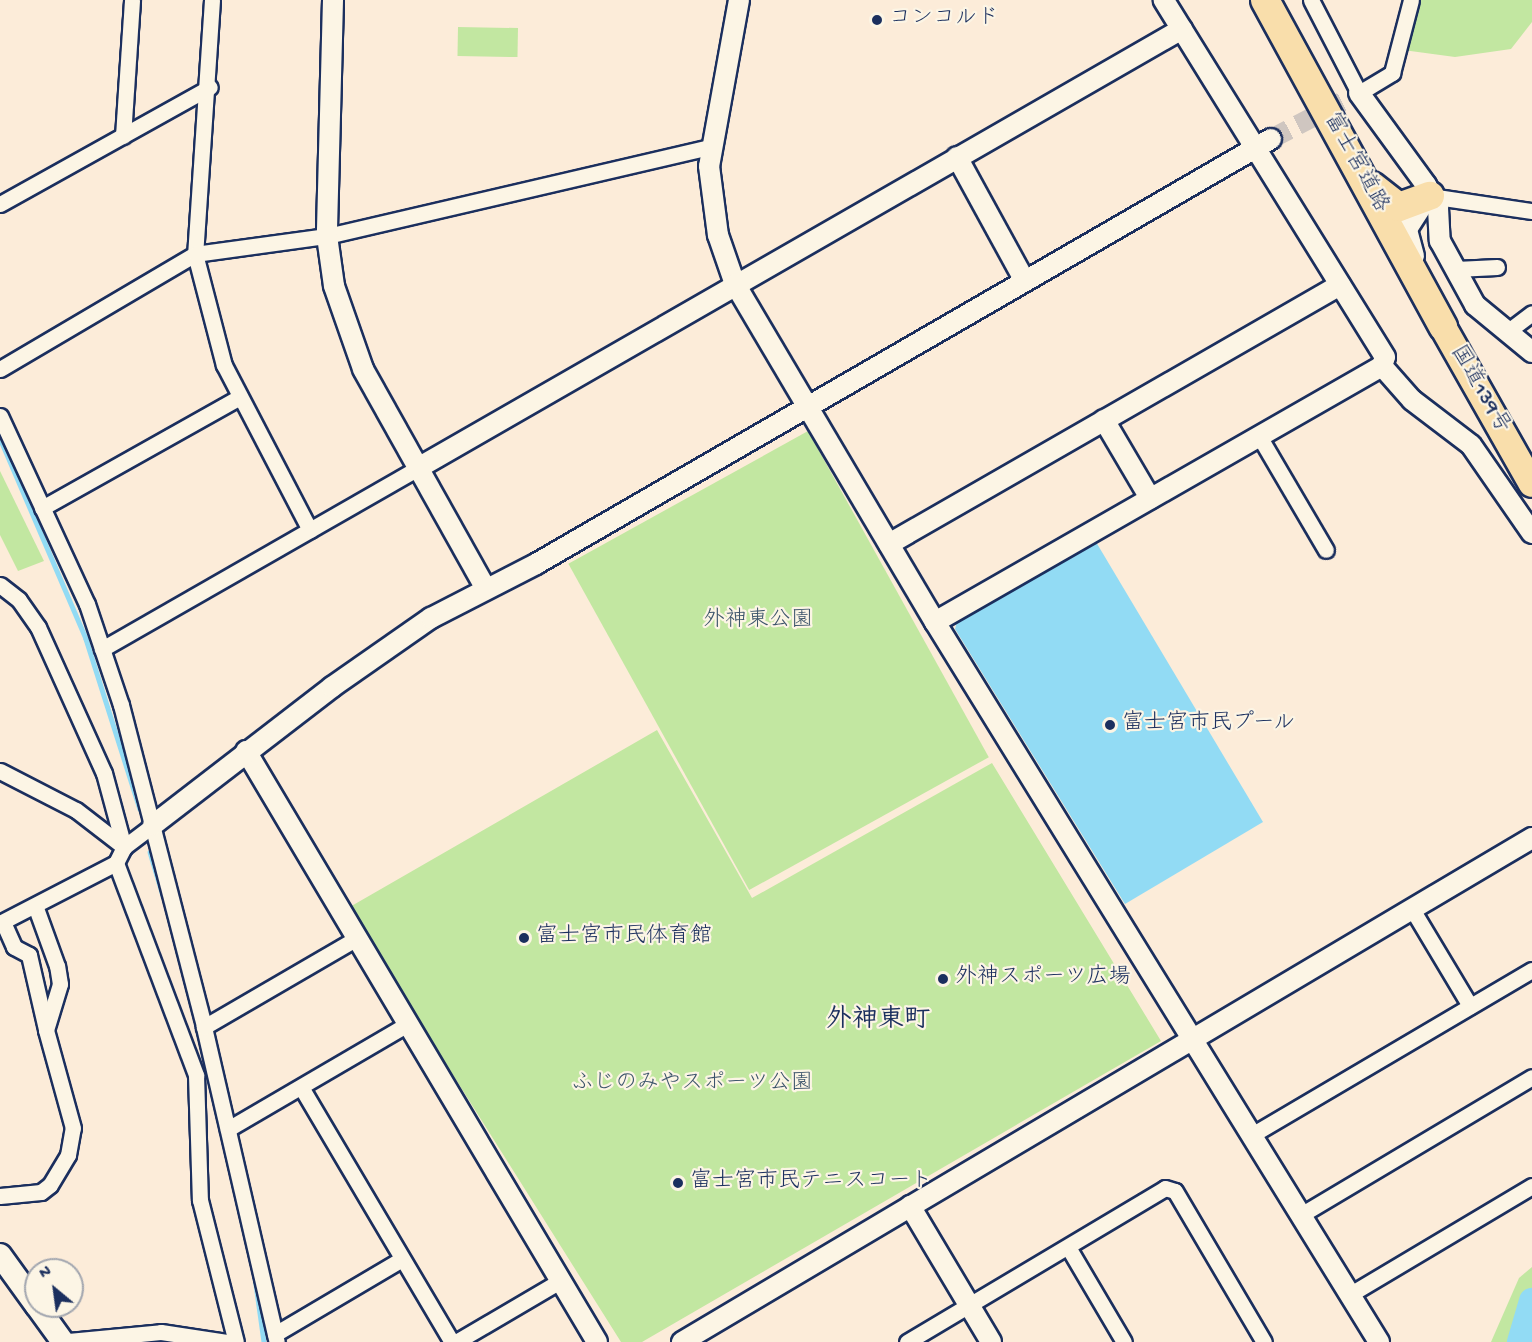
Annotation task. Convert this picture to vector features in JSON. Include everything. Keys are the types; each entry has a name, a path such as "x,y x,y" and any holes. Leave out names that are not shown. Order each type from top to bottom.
{"highway":[{"name":"富士宮道路","path":"1265,0 1364,178 1443,327"},
{"path":"1364,178 1390,205 1409,206 1430,196"},
{"name":"国道139号","path":"1443,327 1532,484"}],"main road":[{"path":"0,1255 24,1288"},
{"path":"45,1318 61,1342"}],"street":[{"path":"123,136 132,0"},
{"path":"212,0 210,87 195,254 238,398 310,530"},
{"path":"333,0 327,236 334,286 363,369 484,587"},
{"path":"739,0 710,147 718,235 735,284 935,622 1191,1041 1379,1342"},
{"path":"935,622 1382,366 1385,357 1340,285 1263,143 1164,0"},
{"path":"1311,0 1359,93 1438,208 1440,241 1475,305 1532,352"},
{"path":"1359,93 1392,73 1411,0"},
{"path":"102,649 1182,29"},
{"path":"0,204 210,87"},
{"path":"0,1196 41,1192 68,1155 73,1128 29,956 14,947 2,923 36,908 116,863 124,847 246,751 385,648 484,587 536,564 1263,143"},
{"path":"0,369 195,254 327,236 710,147"},
{"path":"957,157 1025,281"},
{"path":"1430,196 1532,211"},
{"path":"1430,196 1411,217 1408,245 1443,327"},
{"path":"1456,270 1497,267"},
{"path":"889,544 1340,285"},
{"path":"1507,332 1532,313"},
{"path":"1382,366 1412,400 1471,445 1532,533"},
{"path":"42,507 238,398"},
{"path":"0,416 42,507 102,649 153,825 204,1027 276,1338 402,1259"},
{"path":"1104,420 1150,498"},
{"path":"1259,436 1326,550"},
{"path":"0,585 19,600 38,627 104,773 124,847"},
{"path":"246,751 597,1342"},
{"path":"0,771 76,810 124,847"},
{"path":"682,1342 1532,838"},
{"path":"116,863 196,1075 200,1200 236,1342"},
{"path":"36,908 60,984 46,1029"},
{"path":"1412,909 1470,1006"},
{"path":"204,1027 357,938"},
{"path":"1250,1136 1532,970"},
{"path":"228,1129 408,1024"},
{"path":"1299,1216 1532,1077"},
{"path":"301,1087 402,1259 454,1342 560,1281"},
{"path":"1349,1295 1532,1186"},
{"path":"907,1342 1165,1188 1175,1191 1264,1342"},
{"path":"910,1206 991,1342"},
{"path":"1068,1247 1124,1342"},
{"path":"61,1342 161,1332 228,1342"}],"green space":[{"path":"1415,0 1532,0 1532,22 1511,49 1455,57 1403,50"},
{"path":"458,27 518,28 517,57 457,56"},
{"name":"外神東公園","path":"808,431 989,757 749,890 568,564"},
{"path":"0,471 44,561 18,571 0,535"},
{"name":"ふじのみやスポーツ公園","path":"657,730 752,898 992,763 1161,1041 642,1342 621,1342 348,908"},
{"path":"1532,1267 1532,1342 1491,1342 1519,1278"}],"water":[{"name":"富士宮市民プール","path":"1096,542 1263,822 1125,904 955,629 957,622"}],"waterway":[{"path":"0,438 86,639 140,809"},
{"path":"150,852 163,896"},
{"path":"255,1277 264,1342"},
{"path":"1520,1342 1532,1301"}],"tunnel":[{"path":"1271,139 1359,93"}],"place":[{"name":"コンコルド","path":"877,20"},
{"name":"富士宮市民プール","path":"1110,725"},
{"name":"富士宮市民体育館","path":"524,938"},
{"name":"外神スポーツ広場","path":"943,979"},
{"name":"富士宮市民テニスコート","path":"678,1183"}],"district":[{"name":"外神東町","path":"878,1022"}]}
